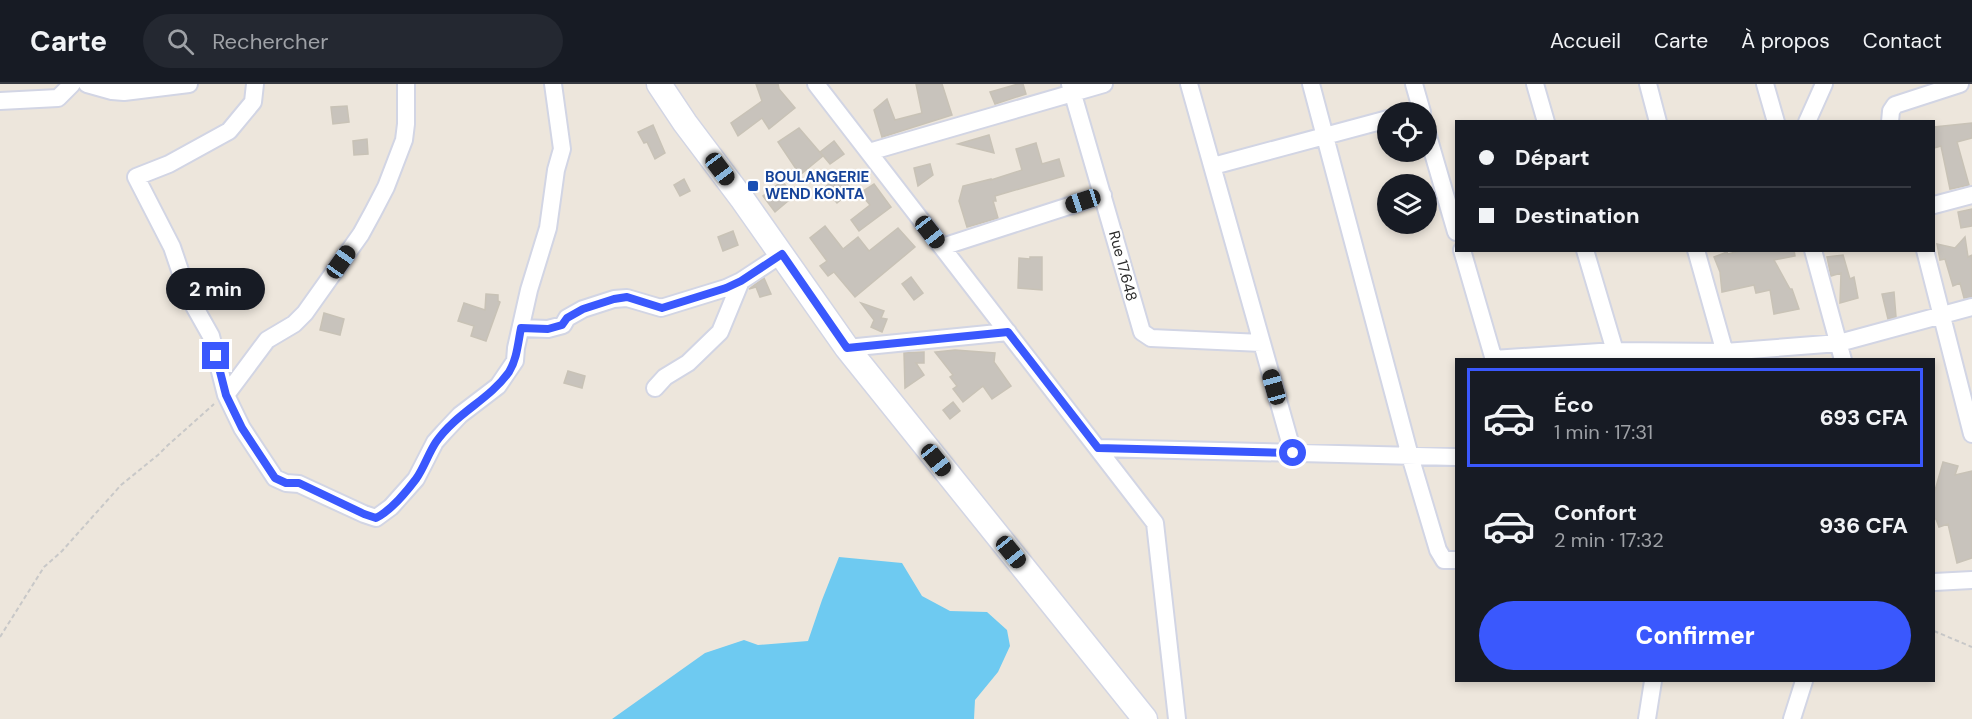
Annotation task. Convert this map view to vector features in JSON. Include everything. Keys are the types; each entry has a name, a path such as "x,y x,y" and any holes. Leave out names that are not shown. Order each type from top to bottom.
{"street":[{"path":"0,101 58,98 72,84"},
{"path":"87,84 124,92 189,84"},
{"path":"255,84 253,102 229,131 178,159 136,177 172,247 189,297 211,336 226,395 242,428 275,478 286,483 299,483 376,518 391,507 416,479 435,442 460,415 498,386 515,361 528,290 548,228 561,149 553,84"},
{"path":"226,395 267,340 294,324 305,313 369,220 386,187 404,140 406,84"},
{"path":"659,84 847,348 1145,719"},
{"path":"816,84 1156,525 1177,719"},
{"path":"869,152 1071,89 1104,84"},
{"path":"1189,84 1293,453"},
{"path":"1311,84 1410,456 1440,556 1444,560 1455,560"},
{"path":"1414,84 1417,102"},
{"path":"1535,84 1545,120"},
{"path":"1648,84 1658,120"},
{"path":"1766,84 1775,120"},
{"path":"1808,120 1824,84"},
{"path":"1890,120 1891,111 1895,105 1960,84"},
{"name":"Rue 17.648","path":"1071,89 1139,327 1146,336 1151,338 1262,343"},
{"path":"1213,166 1377,122"},
{"path":"1436,162 1455,229"},
{"path":"942,248 1103,195"},
{"path":"1935,205 1972,195"},
{"path":"1463,252 1494,358"},
{"path":"1586,252 1615,351"},
{"path":"1696,252 1726,356"},
{"path":"1814,252 1843,358"},
{"path":"1926,252 1972,434"},
{"path":"521,328 548,329 562,325 567,318 583,309 614,299 627,297 662,308 705,296 741,281 782,254"},
{"path":"655,388 665,377 688,363 720,332 741,281"},
{"path":"1509,358 1615,351 1726,356 1839,343 1972,307"},
{"path":"847,348 1008,332"},
{"path":"1098,448 1455,457"},
{"path":"1935,582 1972,580"},
{"path":"1647,719 1653,682"},
{"path":"1792,719 1804,682"}],"path":[{"path":"0,637 44,567 62,551 107,498 226,395"},
{"path":"1935,631 1972,647"}],"water":[{"path":"839,557 902,563 922,596 950,611 987,612 1007,630 1010,646 998,672 975,700 974,719 612,719 705,653 744,640 758,645 808,641"}],"building":[{"path":"756,84 778,84 779,89 795,108 769,129 762,118 738,136 731,123 762,101"},
{"path":"916,84 942,84 952,115 882,137 874,110 887,99 895,120 922,113"},
{"path":"1023,84 1026,94 995,104 990,92"},
{"path":"347,106 349,122 333,124 331,107"},
{"path":"1972,123 1972,138 1957,142 1969,185 1950,189 1941,146 1935,148 1935,127"},
{"path":"653,125 665,153 655,159 647,142 644,143 638,132"},
{"path":"799,128 823,156 800,175 778,142"},
{"path":"989,135 994,153 958,144"},
{"path":"367,139 368,154 354,155 353,141"},
{"path":"834,141 844,154 830,164 820,152"},
{"path":"1036,143 1042,164 1059,159 1064,176 995,196 996,201 993,201 998,218 967,227 959,201 963,186 1022,170 1016,149"},
{"path":"930,164 933,175 918,186 914,168"},
{"path":"840,175 852,190 837,203 824,188"},
{"path":"684,179 690,191 680,196 674,185"},
{"path":"782,181 794,196 775,212 763,196"},
{"path":"874,184 891,207 859,231 851,220 870,205 860,193"},
{"path":"1972,209 1972,226 1961,228 1958,212"},
{"path":"825,226 843,249 858,237 869,251 898,228 915,247 855,297 834,272 828,276 820,266 827,261 810,238"},
{"path":"733,231 738,245 723,251 718,237"},
{"path":"1965,237 1968,257 1972,255 1972,297 1964,298 1960,283 1953,286 1945,259 1940,260 1937,244 1955,248"},
{"path":"1727,252 1728,254 1794,252 1795,256 1774,260 1792,289 1799,309 1774,314 1770,290 1756,293 1754,285 1722,292 1720,272 1714,257"},
{"path":"1843,255 1850,279 1854,277 1858,298 1840,303 1841,273 1831,276 1827,257"},
{"path":"1030,257 1042,257 1042,290 1018,288 1019,258 1030,259"},
{"path":"911,277 923,293 914,300 902,284"},
{"path":"764,278 771,294 760,297 756,287 749,289"},
{"path":"1894,292 1896,317 1888,319 1882,294"},
{"path":"486,294 498,295 500,302 486,341 471,336 474,326 458,321 464,303 485,310"},
{"path":"861,303 884,311 881,318 887,319 882,332 871,327 874,320"},
{"path":"324,313 344,319 340,335 320,330"},
{"path":"955,350 995,353 994,362 1011,386 992,399 983,386 963,402 953,389 957,386 950,377 953,375 935,352"},
{"path":"924,352 924,363 916,363 924,375 905,388 904,353"},
{"path":"568,371 585,376 582,388 564,383"},
{"path":"953,402 960,411 950,419 943,410"},
{"path":"1943,462 1958,466 1955,475 1972,471 1972,558 1957,563 1948,524 1939,527 1935,519 1935,490"}],"place":[{"name":"BOULANGERIE WEND KONTA","path":"753,186"}],"route":[{"path":"216,356 226,395 242,428 275,478 286,483 299,483 376,518 391,507 416,479 435,442 460,415 498,386 515,361 521,328 548,329 562,325 567,318 583,309 614,299 627,297 662,308 705,296 741,281 782,254 847,348 1008,332 1098,448 1293,453"}]}
